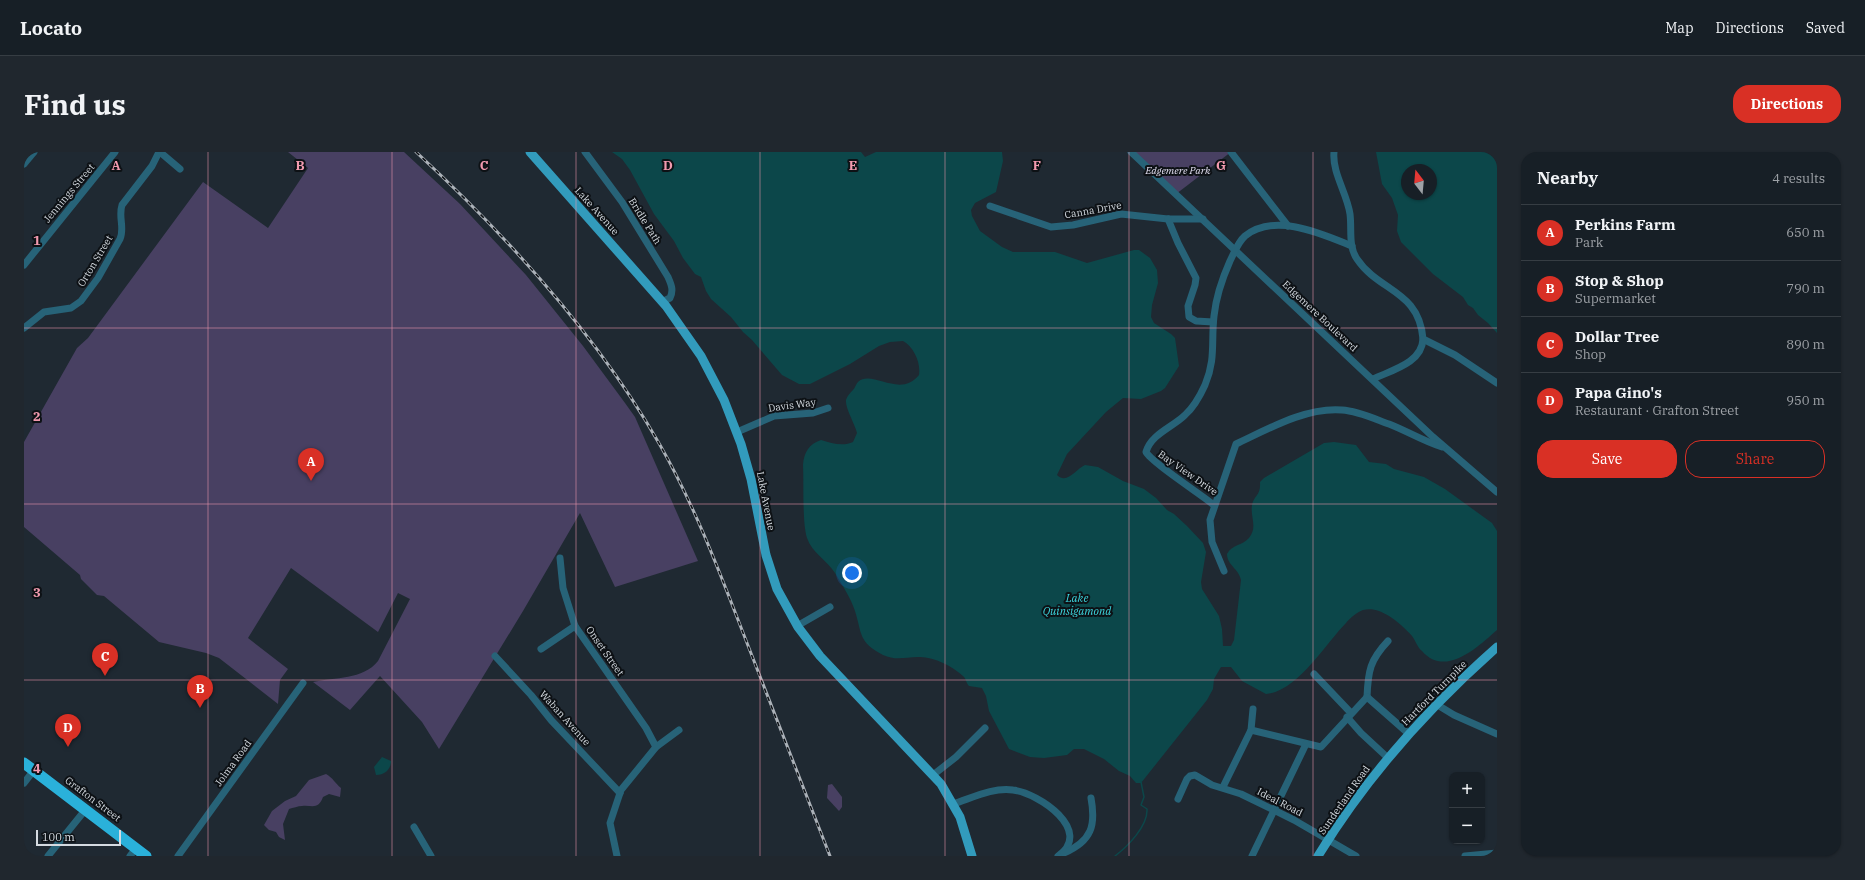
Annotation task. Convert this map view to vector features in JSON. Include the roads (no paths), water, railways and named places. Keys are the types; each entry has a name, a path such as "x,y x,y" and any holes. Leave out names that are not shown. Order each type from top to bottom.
{"highway":[{"name":"Grafton Street","path":"24,763 86,808 133,852 146,856"}],"main road":[{"name":"Lake Avenue","path":"530,152 662,302 683,328 701,356 720,391 737,432 751,479 768,561 780,596 797,626 826,662 933,775 953,804 963,824 972,856"},
{"name":"Hartford Turnpike","path":"1388,758 1436,704 1497,647"},
{"name":"Sunderland Road","path":"1318,856 1388,758"}],"street":[{"path":"24,164 34,152"},
{"name":"Jennings Street","path":"24,265 115,152"},
{"path":"160,152 180,169"},
{"name":"Orton Street","path":"24,328 44,312 71,308 85,297 120,239 123,229 121,212 122,205 152,166 160,152"},
{"name":"Bridle Path","path":"585,152 622,202 668,277 671,284 672,293 670,298 662,302"},
{"name":"Edgemere Boulevard","path":"1131,152 1445,448 1497,492"},
{"path":"1231,152 1288,226"},
{"path":"1334,152 1335,163 1350,210 1352,246 1357,259 1368,271 1399,293 1413,308 1419,320 1424,339 1422,348 1417,356 1373,379"},
{"name":"Canna Drive","path":"990,206 1052,226 1073,225 1121,214 1168,219 1203,219"},
{"path":"1168,219 1177,241 1196,278 1188,306 1189,317 1196,321 1213,322"},
{"name":"Bay View Drive","path":"1352,246 1299,226 1268,226 1255,230 1246,235 1239,243 1219,289 1213,322 1213,358 1202,392 1188,412 1161,432 1146,452 1156,463 1214,505 1220,494 1236,444 1290,420 1312,413 1336,410 1352,411 1397,428 1424,441 1445,448"},
{"path":"1424,339 1455,355 1497,383"},
{"name":"Davis Way","path":"737,432 774,416 813,413 828,408"},
{"path":"1214,505 1210,520 1210,537 1224,571"},
{"name":"Onset Street","path":"560,558 563,588 575,626 646,728 656,747"},
{"path":"797,626 830,607"},
{"path":"541,648 575,626"},
{"path":"1251,730 1321,747 1366,697 1369,674 1374,658 1388,641"},
{"name":"Waban Avenue","path":"495,656 531,694 551,720 620,793"},
{"path":"1314,674 1349,715 1361,733 1388,758"},
{"name":"Jolma Road","path":"178,856 303,683"},
{"path":"1366,697 1409,734"},
{"path":"1436,704 1454,715 1497,734"},
{"path":"1224,787 1251,730 1253,709"},
{"path":"933,775 956,757 985,728"},
{"path":"618,854 610,823 620,793 626,782 656,747 679,730"},
{"path":"1252,856 1306,744"},
{"path":"24,783 34,770"},
{"name":"Ideal Road","path":"1178,798 1183,785 1192,775 1212,785 1224,787 1241,794 1329,840 1356,856"},
{"path":"953,804 1006,789 1020,791 1032,796 1052,808 1065,823 1069,833 1070,842 1068,847 1059,855"},
{"path":"1059,855 1082,843 1094,817 1091,798"},
{"path":"48,856 86,808"},
{"path":"414,827 431,856"},
{"path":"1465,856 1497,853"}],"water":[{"name":"Lake Quinsigamond","path":"612,152 861,152 865,157 876,152 1002,152 1003,161 996,192 975,203 971,210 972,216 980,231 1002,247 1013,252 1055,252 1087,263 1134,250 1139,250 1150,258 1157,270 1158,283 1152,305 1151,317 1154,323 1175,338 1179,366 1165,388 1161,391 1141,399 1123,398 1106,412 1067,454 1057,475 1061,478 1068,477 1085,465 1098,467 1123,481 1144,489 1187,526 1203,543 1206,552 1201,582 1202,589 1219,616 1222,629 1223,646 1231,646 1234,640 1241,580 1240,576 1229,561 1227,554 1232,548 1246,541 1252,534 1252,505 1258,493 1260,482 1264,478 1324,443 1334,442 1356,445 1369,462 1386,464 1394,469 1424,477 1445,489 1492,523 1497,531 1497,630 1471,651 1461,657 1451,661 1441,662 1431,659 1422,651 1410,633 1392,618 1379,611 1367,609 1352,617 1300,676 1289,685 1278,691 1266,694 1242,681 1231,667 1221,667 1214,679 1213,689 1207,700 1141,783 1136,783 1130,776 1119,771 1104,759 1084,749 1074,749 1067,755 1044,758 1030,757 1009,749 989,711 986,696 982,688 969,686 959,672 936,660 924,657 892,658 883,655 869,646 862,636 853,606 846,592 832,568 812,548 805,531 803,465 806,452 810,446 821,440 841,444 853,442 857,433 846,403 848,396 858,382 864,379 895,384 911,382 919,375 918,361 913,351 903,341 890,342 879,346 850,364 810,384 799,384 782,375 731,317 711,299 706,291 701,277 695,274 683,258 674,241 654,214 630,170 622,159"},
{"path":"1376,152 1497,152 1497,333 1478,315 1473,308 1468,305 1463,297 1433,274 1401,242 1397,231 1398,215 1392,198 1382,184"},
{"path":"382,757 391,761 390,767 384,773 376,775 374,767"}],"waterway":[{"path":"1115,856 1126,847 1141,829 1144,822 1147,809 1141,805 1144,797 1141,782"}],"railway":[{"path":"416,152 484,218 517,253 580,327 609,365 660,445 685,493 707,542 830,856"}],"place":[{"name":"Perkins Farm","path":"311,481"},
{"name":"Dollar Tree","path":"105,676"},
{"name":"Stop & Shop","path":"200,708"},
{"name":"Papa Gino's","path":"68,747"}],"park label":[{"name":"Edgemere Park","path":"1178,170"}]}
